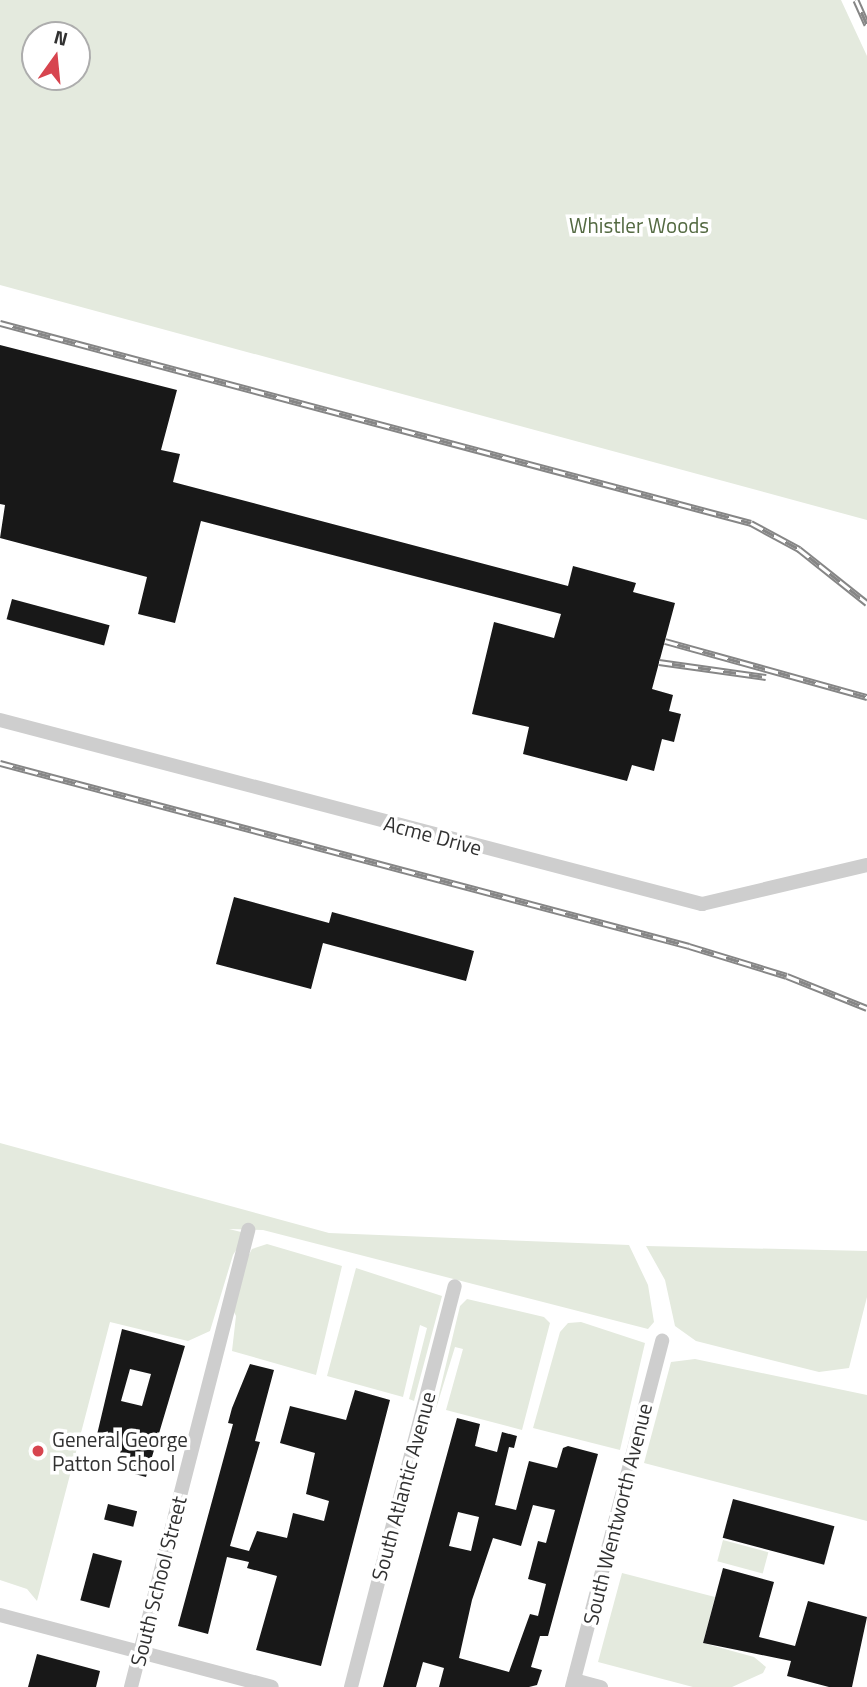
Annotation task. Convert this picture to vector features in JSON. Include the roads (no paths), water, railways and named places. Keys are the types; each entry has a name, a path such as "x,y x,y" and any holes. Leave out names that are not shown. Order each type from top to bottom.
{"street":[{"name":"Acme Drive","path":"0,720 702,904 867,865"},
{"name":"South School Street","path":"131,1687 248,1230"},
{"name":"South Atlantic Avenue","path":"351,1687 456,1286"},
{"name":"South Wentworth Avenue","path":"573,1684 662,1341"},
{"path":"0,1615 272,1687"},
{"path":"573,1684 601,1687"}],"railway":[{"path":"856,0 867,25"},
{"path":"0,323 751,523 799,549 867,603"},
{"path":"665,641 867,697"},
{"path":"659,662 766,677"},
{"path":"0,763 689,946 787,976 867,1008"}],"place":[{"name":"General George Patton School","path":"38,1451"}],"park label":[{"name":"Whistler Woods","path":"639,225"}]}
